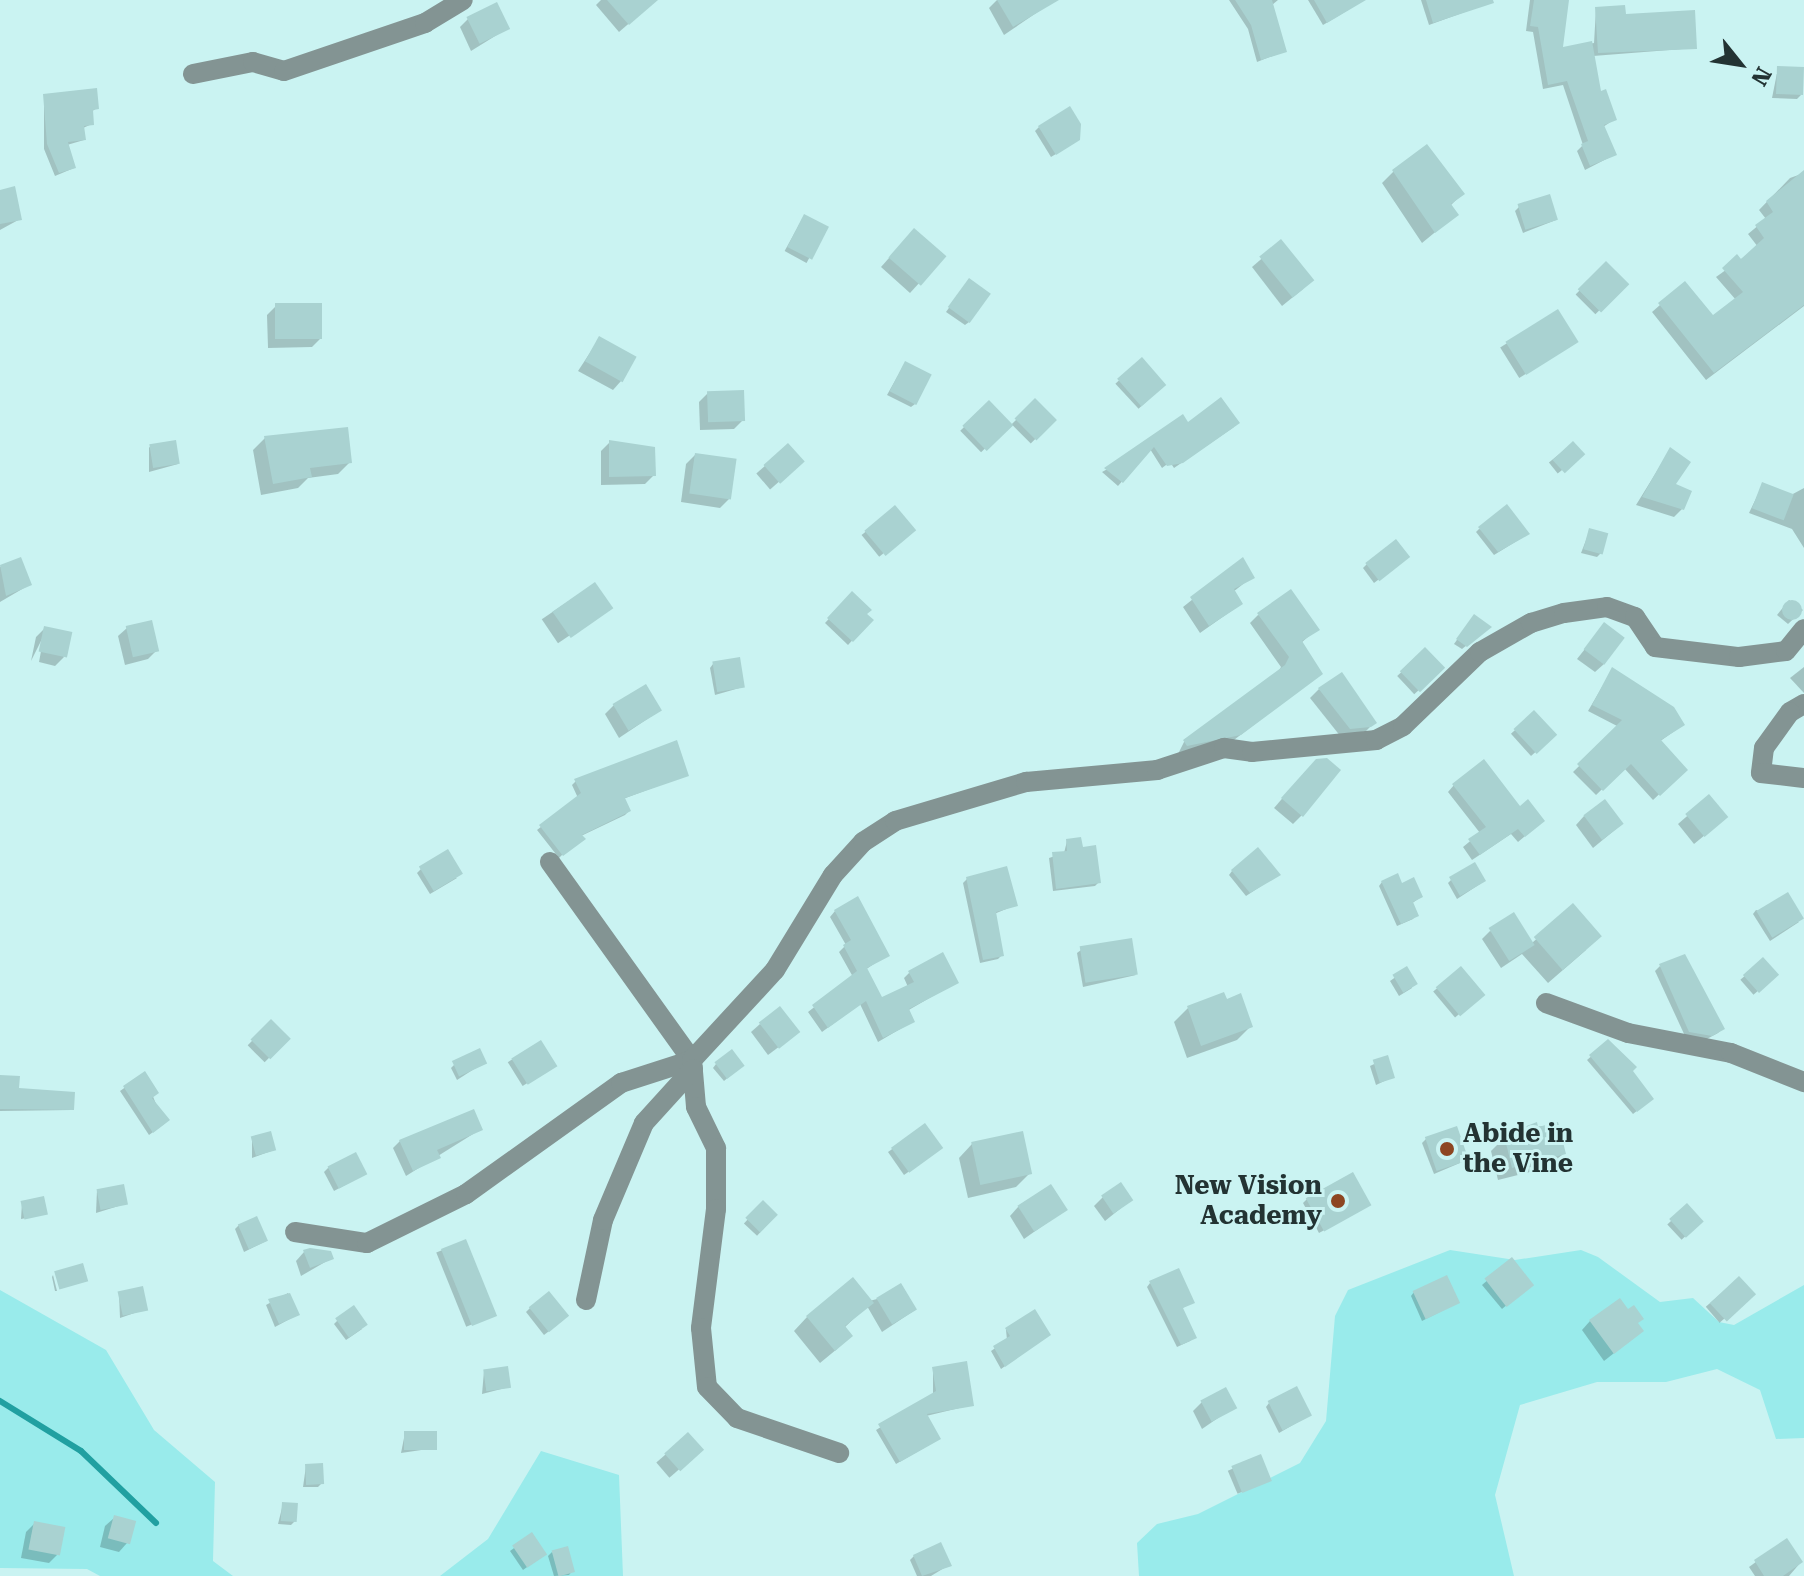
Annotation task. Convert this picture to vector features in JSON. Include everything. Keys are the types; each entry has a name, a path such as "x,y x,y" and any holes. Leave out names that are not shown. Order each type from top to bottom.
{"street":[{"path":"193,74 253,62 284,71 425,23 463,0"},
{"path":"586,1300 603,1220 644,1123 775,970 833,875 863,842 895,821 1026,782 1157,770 1224,748 1252,752 1376,740 1403,726 1480,652 1531,623 1564,613 1607,607 1635,617 1655,647 1739,657 1786,651 1804,629"},
{"path":"1804,704 1790,712 1764,748 1761,773 1804,778"},
{"path":"550,862 693,1065 696,1107 716,1148 716,1209 701,1328 707,1387 737,1418 839,1453"},
{"path":"1546,1003 1628,1033 1731,1053 1804,1082"},
{"path":"295,1232 367,1243 457,1200 621,1083 693,1065"}],"shaded area":[{"path":"1450,1250 1515,1260 1581,1250 1598,1257 1660,1302 1693,1298 1719,1322 1734,1325 1804,1285 1804,1438 1776,1439 1760,1390 1717,1369 1666,1382 1597,1382 1520,1405 1495,1495 1514,1576 1139,1576 1137,1543 1157,1524 1198,1514 1300,1463 1326,1421 1335,1316 1348,1290"},
{"path":"0,1290 106,1350 154,1430 215,1482 213,1561 233,1576 100,1576 87,1569 0,1568"},
{"path":"541,1451 619,1475 623,1576 440,1576 488,1539"}],"building":[{"path":"607,0 658,0 629,25"},
{"path":"997,0 1059,0 1013,27"},
{"path":"1235,0 1272,0 1287,52 1261,60 1251,25"},
{"path":"1314,0 1366,0 1327,23"},
{"path":"1426,0 1493,0 1494,3 1433,23"},
{"path":"1534,0 1569,0 1563,47 1592,41 1601,91 1606,89 1617,120 1604,125 1617,155 1590,166 1581,144 1588,141 1567,81 1548,85 1538,27 1530,26"},
{"path":"497,2 510,29 480,44 466,17"},
{"path":"1625,5 1626,14 1695,10 1697,49 1598,53 1595,7"},
{"path":"1777,66 1804,67 1803,95 1776,94"},
{"path":"97,88 99,109 93,110 94,125 84,126 86,140 68,142 76,168 59,173 47,144 43,94"},
{"path":"1070,106 1081,124 1080,140 1056,155 1038,126"},
{"path":"1427,144 1465,194 1451,204 1459,215 1435,233 1392,170"},
{"path":"1804,170 1804,305 1714,373 1658,303 1685,281 1713,315 1743,292 1722,268 1737,254 1741,259 1764,238 1755,225 1773,212 1766,201"},
{"path":"15,186 22,220 0,224 0,190"},
{"path":"1550,194 1558,220 1525,230 1517,204"},
{"path":"804,214 829,227 812,260 787,247"},
{"path":"914,228 946,256 921,286 888,257"},
{"path":"1281,239 1314,280 1293,298 1259,257"},
{"path":"1606,261 1629,284 1601,313 1578,289"},
{"path":"969,278 991,294 970,323 948,307"},
{"path":"275,303 322,303 322,339 275,339"},
{"path":"1558,309 1579,342 1526,375 1505,342"},
{"path":"599,336 637,357 623,382 585,361"},
{"path":"1142,357 1166,385 1141,407 1117,379"},
{"path":"905,361 932,375 916,405 890,391"},
{"path":"744,390 745,421 708,422 707,391"},
{"path":"1221,397 1240,423 1183,463 1167,466 1154,447 1123,483 1104,468 1183,414 1188,422"},
{"path":"1035,398 1057,420 1036,440 1014,419"},
{"path":"989,400 1013,425 987,451 962,426"},
{"path":"348,427 352,463 310,468 312,477 273,484 264,436"},
{"path":"176,440 180,464 153,468 149,444"},
{"path":"609,440 655,447 656,476 609,477"},
{"path":"1573,441 1585,454 1565,473 1553,460"},
{"path":"788,443 805,462 780,484 763,465"},
{"path":"1670,447 1691,462 1676,484 1692,491 1684,510 1642,497"},
{"path":"695,453 737,459 731,499 689,494"},
{"path":"1762,482 1794,494 1784,520 1752,508"},
{"path":"1507,504 1530,534 1498,552 1478,527"},
{"path":"895,505 916,530 886,556 864,531"},
{"path":"1589,528 1608,533 1603,554 1583,549"},
{"path":"1396,539 1410,557 1379,581 1365,563"},
{"path":"21,557 32,585 6,596 0,565"},
{"path":"1243,557 1255,578 1234,589 1243,604 1209,626 1190,597"},
{"path":"595,582 613,608 571,638 552,612"},
{"path":"1291,589 1320,630 1302,641 1323,674 1241,735 1187,746 1183,740 1285,665 1289,657 1257,613"},
{"path":"852,591 872,610 867,614 874,620 853,642 827,618"},
{"path":"1788,600 1796,600 1802,610 1796,620 1788,620 1782,614 1782,606"},
{"path":"1474,614 1492,627 1467,647 1456,639"},
{"path":"152,620 159,651 133,657 126,626"},
{"path":"1604,622 1625,638 1604,665 1584,649"},
{"path":"44,626 72,632 67,657 39,651"},
{"path":"1425,647 1445,668 1420,692 1400,671"},
{"path":"740,657 745,688 717,692 712,661"},
{"path":"1612,667 1674,707 1685,725 1661,740 1688,770 1660,796 1631,764 1603,791 1577,764 1622,720 1592,705"},
{"path":"1342,672 1377,723 1371,727 1350,729 1318,688"},
{"path":"646,684 662,711 629,731 613,704"},
{"path":"1534,710 1557,735 1537,754 1514,729"},
{"path":"677,740 689,776 625,798 631,811 582,835 586,839 563,856 539,825 581,793 574,779"},
{"path":"1327,758 1341,770 1303,817 1281,798 1316,759"},
{"path":"1484,759 1520,806 1528,799 1545,821 1525,837 1518,829 1480,855 1468,839 1486,827 1452,784"},
{"path":"1709,794 1728,817 1705,837 1685,814"},
{"path":"1605,799 1624,824 1602,840 1583,815"},
{"path":"1081,837 1083,847 1096,845 1101,883 1056,889 1052,852 1067,851 1066,839"},
{"path":"1258,847 1281,875 1250,893 1231,870"},
{"path":"448,849 463,874 434,891 419,867"},
{"path":"1475,862 1486,881 1460,896 1449,877"},
{"path":"1007,866 1018,906 996,912 1004,956 983,960 966,877"},
{"path":"1398,873 1402,883 1414,877 1423,897 1413,902 1419,916 1401,924 1381,881"},
{"path":"1788,892 1804,919 1772,938 1756,911"},
{"path":"858,896 890,956 867,968 882,997 914,982 908,971 943,952 959,983 909,1009 915,1022 883,1038 866,1001 828,1028 812,1005 857,971 843,945 851,940 834,910"},
{"path":"1573,903 1602,936 1563,970 1534,937"},
{"path":"1514,912 1535,945 1509,961 1489,928"},
{"path":"1132,938 1138,975 1085,983 1080,946"},
{"path":"1685,954 1725,1029 1712,1036 1689,1032 1659,964"},
{"path":"1763,957 1779,975 1759,993 1743,975"},
{"path":"1407,966 1418,984 1403,993 1392,975"},
{"path":"1461,966 1485,995 1460,1016 1436,987"},
{"path":"1224,992 1227,999 1241,993 1253,1027 1201,1046 1187,1006"},
{"path":"780,1006 800,1032 779,1049 759,1023"},
{"path":"271,1019 291,1039 270,1059 250,1040"},
{"path":"1608,1039 1637,1067 1633,1071 1654,1099 1637,1112 1589,1055"},
{"path":"541,1040 557,1066 528,1085 511,1059"},
{"path":"480,1048 487,1063 459,1077 452,1061"},
{"path":"732,1049 745,1066 727,1079 714,1062"},
{"path":"1388,1055 1395,1078 1380,1083 1373,1060"},
{"path":"145,1071 159,1093 152,1098 170,1120 153,1133 123,1086"},
{"path":"0,1075 20,1076 19,1088 75,1092 74,1110 0,1109"},
{"path":"474,1109 483,1130 437,1150 441,1158 413,1171 399,1140"},
{"path":"1537,1122 1538,1127 1558,1122 1566,1154 1512,1168 1504,1135"},
{"path":"925,1123 943,1148 909,1173 891,1148"},
{"name":"Abide in the Vine","path":"1457,1126 1469,1160 1437,1171 1425,1137"},
{"path":"271,1131 276,1150 256,1156 251,1136"},
{"path":"1023,1131 1032,1174 980,1185 971,1142"},
{"path":"356,1152 367,1174 339,1189 327,1167"},
{"name":"New Vision Academy","path":"1353,1172 1371,1205 1324,1231 1306,1198"},
{"path":"1121,1182 1133,1200 1113,1214 1101,1195"},
{"path":"124,1184 128,1205 101,1210 97,1189"},
{"path":"1051,1184 1068,1210 1034,1232 1017,1206"},
{"path":"44,1196 48,1215 24,1220 21,1201"},
{"path":"763,1200 778,1215 760,1233 745,1218"},
{"path":"1687,1203 1704,1222 1686,1238 1669,1219"},
{"path":"257,1216 268,1241 249,1249 238,1225"},
{"path":"466,1239 497,1316 472,1326 441,1249"},
{"path":"303,1250 331,1251 334,1259 310,1268"},
{"path":"1512,1257 1534,1285 1507,1307 1484,1279"},
{"path":"83,1263 88,1281 59,1290 54,1271"},
{"path":"1179,1268 1195,1303 1183,1308 1197,1338 1181,1345 1149,1281"},
{"path":"1447,1275 1460,1303 1426,1319 1413,1291"},
{"path":"1739,1276 1756,1294 1727,1322 1710,1303"},
{"path":"853,1277 874,1303 845,1326 853,1336 835,1351 806,1316"},
{"path":"901,1283 917,1310 892,1325 876,1298"},
{"path":"143,1286 148,1310 123,1316 118,1291"},
{"path":"549,1291 569,1316 549,1332 529,1307"},
{"path":"290,1293 300,1315 279,1324 268,1299"},
{"path":"1620,1298 1628,1309 1634,1305 1644,1319 1638,1323 1644,1331 1614,1354 1589,1320"},
{"path":"354,1305 368,1325 349,1338 335,1318"},
{"path":"1035,1309 1051,1335 1005,1367 993,1346 1010,1336 1005,1328"},
{"path":"967,1361 974,1406 927,1414 941,1439 900,1462 878,1424 936,1391 932,1367"},
{"path":"508,1366 511,1388 486,1391 483,1369"},
{"path":"1297,1386 1312,1415 1283,1430 1268,1401"},
{"path":"1226,1387 1237,1408 1212,1422 1200,1401"},
{"path":"404,1431 437,1431 437,1450 404,1450"},
{"path":"688,1432 704,1450 680,1471 664,1453"},
{"path":"1261,1454 1272,1481 1242,1493 1231,1466"},
{"path":"323,1463 324,1484 306,1485 305,1464"},
{"path":"282,1502 298,1503 297,1522 281,1521"},
{"path":"114,1515 136,1521 130,1544 108,1538"},
{"path":"34,1521 65,1527 60,1556 28,1549"},
{"path":"532,1532 547,1554 527,1568 512,1545"},
{"path":"1787,1538 1803,1562 1783,1576 1764,1576 1754,1560"},
{"path":"941,1542 952,1566 922,1576 913,1555"},
{"path":"568,1546 575,1572 558,1576 552,1550"}],"waterway":[{"path":"0,1401 81,1451 156,1523"}],"place":[{"name":"Abide in the Vine","path":"1447,1149"},
{"name":"New Vision Academy","path":"1338,1201"}]}
